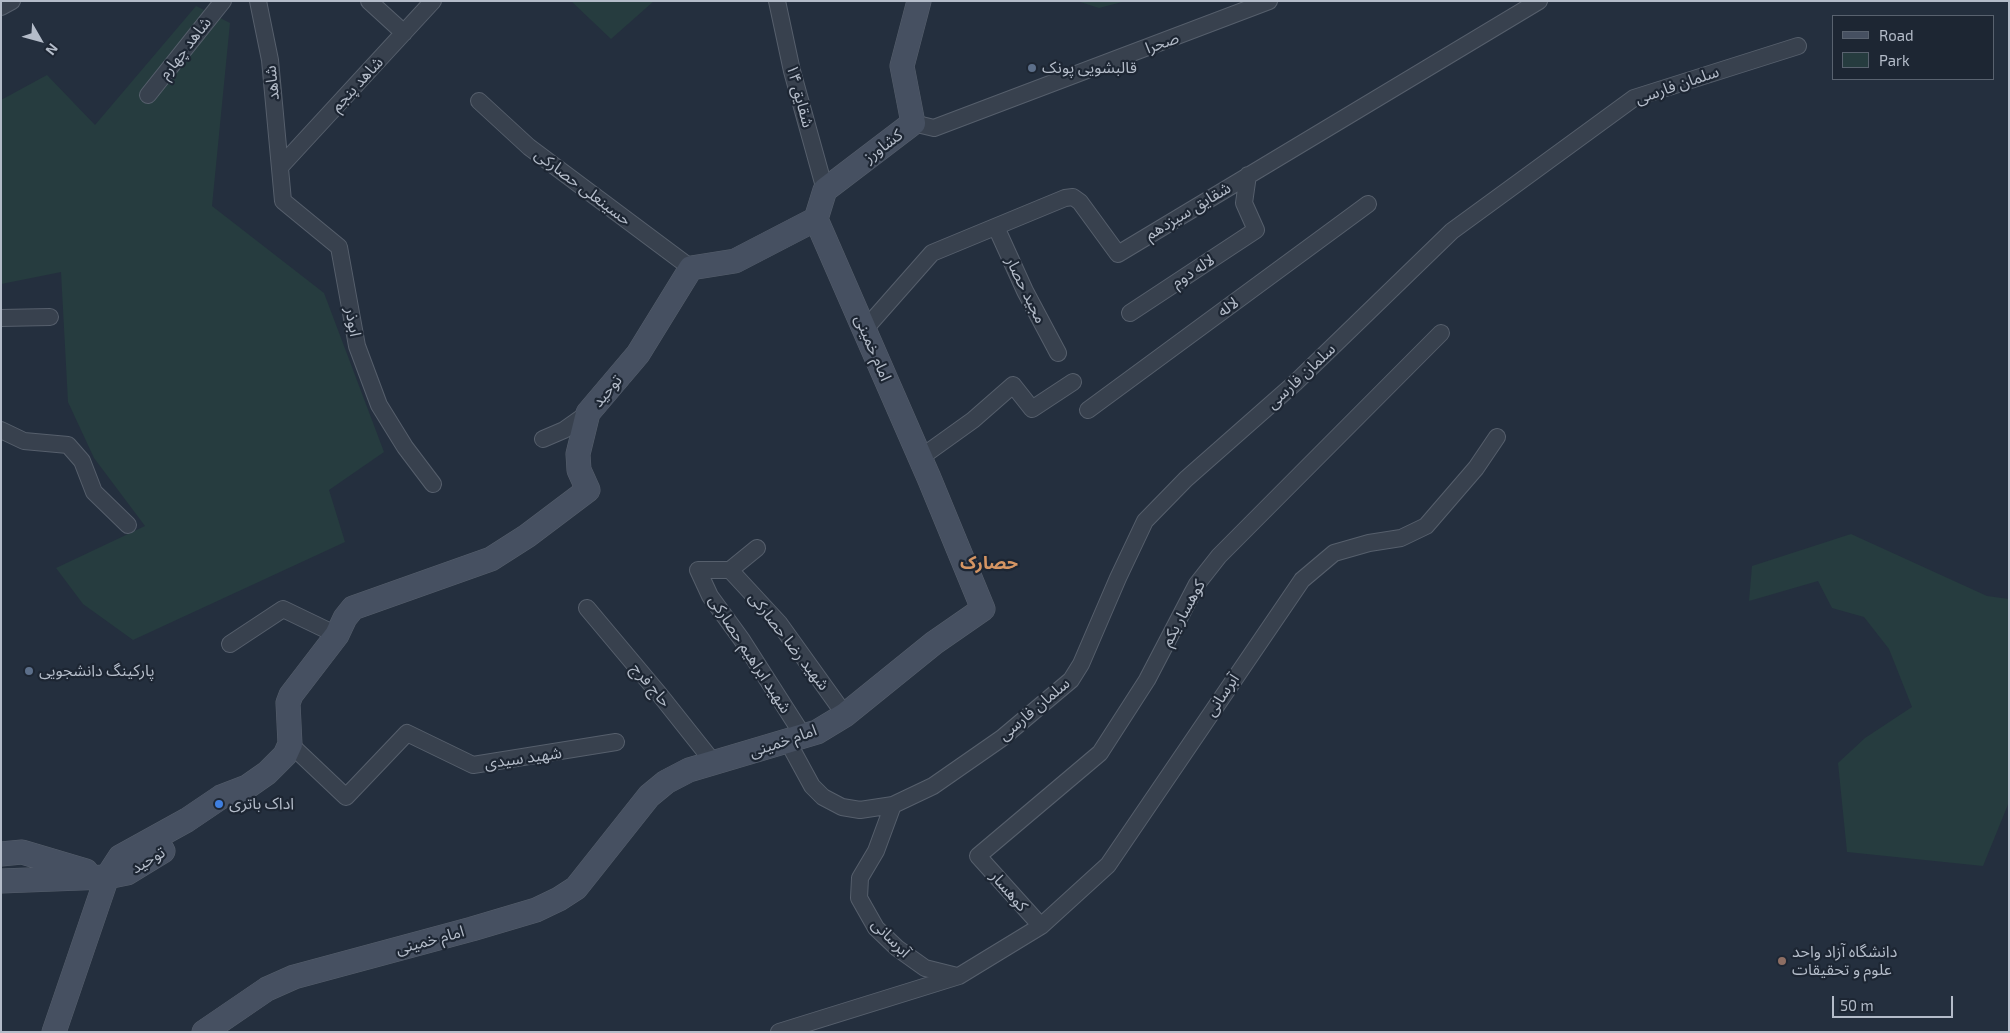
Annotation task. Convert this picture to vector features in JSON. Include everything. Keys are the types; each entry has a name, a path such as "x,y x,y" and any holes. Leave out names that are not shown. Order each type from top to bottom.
{"street":[{"path":"1,7 12,1"},
{"name":"شاهد چهارم","path":"148,96 222,1"},
{"name":"شاهد","path":"258,1 270,60 281,166"},
{"path":"369,1 404,33"},
{"name":"شاهد پنجم","path":"281,166 433,1"},
{"name":"شقایق ۱۴","path":"777,1 792,71 826,190"},
{"name":"کشاورز","path":"826,190 913,124 902,66 919,1"},
{"name":"صحرا","path":"913,124 934,128 1269,1"},
{"name":"شقایق سیزدهم","path":"865,329 932,253 1065,198 1073,197 1080,202 1118,254 1539,1"},
{"name":"سلمان فارسی","path":"893,806 934,786 1002,738 1071,680 1081,664 1118,578 1146,521 1186,479 1295,383 1452,231 1634,98 1798,46"},
{"name":"حسینعلی حصارکی","path":"479,101 529,147 691,268"},
{"name":"ابوذر","path":"281,166 283,201 339,247 357,346 379,405 406,448 434,484"},
{"name":"لاله دوم","path":"1130,313 1256,230 1244,203 1248,175"},
{"path":"691,268 735,261 816,219 826,190"},
{"name":"لاله","path":"1088,410 1368,204"},
{"name":"امام خمینی","path":"204,1032 267,989 294,977 472,929 536,910 559,899 576,888 594,868 649,796 666,782 689,770 796,740 845,715 934,643 983,609 865,329 816,219"},
{"name":"مجید حصار","path":"996,227 1024,291 1058,353"},
{"name":"توحید","path":"107,877 120,857 188,820 220,797 242,791 267,773 285,756 290,744 288,703 291,695 338,635 345,618 353,608 491,559 527,536 588,490 579,470 578,454 588,413 638,354 691,268"},
{"path":"1,318 50,317"},
{"name":"کوهسار یکم","path":"978,856 1100,753 1147,680 1197,584 1219,556 1441,333"},
{"path":"920,458 973,420 1013,385 1032,409 1073,382"},
{"path":"542,439 564,430 588,413"},
{"path":"1,430 24,441 68,445 82,461 94,492 128,525"},
{"name":"آبرسانی","path":"779,1032 959,976 1041,926 1108,865 1302,580 1334,553 1370,543 1401,538 1426,526 1476,468 1497,437"},
{"path":"730,570 757,548"},
{"name":"شهید ابراهیم حصارکی","path":"730,570 698,570 710,596 742,640 796,740"},
{"name":"شهید رضا حصارکی","path":"730,570 765,605 845,715"},
{"name":"حاج فرج","path":"587,608 714,763"},
{"path":"230,644 283,609 338,635"},
{"name":"شهید سیدی","path":"290,744 346,797 407,733 473,765 616,742"},
{"path":"796,740 812,786 823,797 842,807 860,810 893,806"},
{"name":"آبرسانی","path":"893,806 876,851 860,878 859,898 876,928 897,948 925,968 959,976"},
{"path":"1,854 22,852 107,877"},
{"name":"کوهسار","path":"978,856 1041,926"},
{"path":"1,881 107,877"},
{"path":"54,1032 107,877"}],"green space":[{"path":"571,1 654,1 611,39"},
{"path":"1077,1 1126,1 1099,8"},
{"path":"196,6 230,23 212,206 324,293 384,452 329,490 345,542 133,640 83,604 56,568 145,526 94,458 68,402 61,272 1,284 1,100 47,75 95,125"},
{"path":"1851,534 1987,596 2009,599 2009,802 1983,866 1847,852 1838,763 1865,738 1912,707 1889,649 1864,617 1832,608 1818,581 1749,601 1752,566"}],"place":[{"name":"قالبشویی پونک","path":"1032,68"},
{"name":"پارکینگ دانشجویی","path":"29,671"},
{"name":"اداک باتری","path":"219,804"},
{"name":"دانشگاه آزاد واحد علوم و تحقیقات","path":"1782,961"}],"district":[{"name":"حصارک","path":"989,563"}]}
